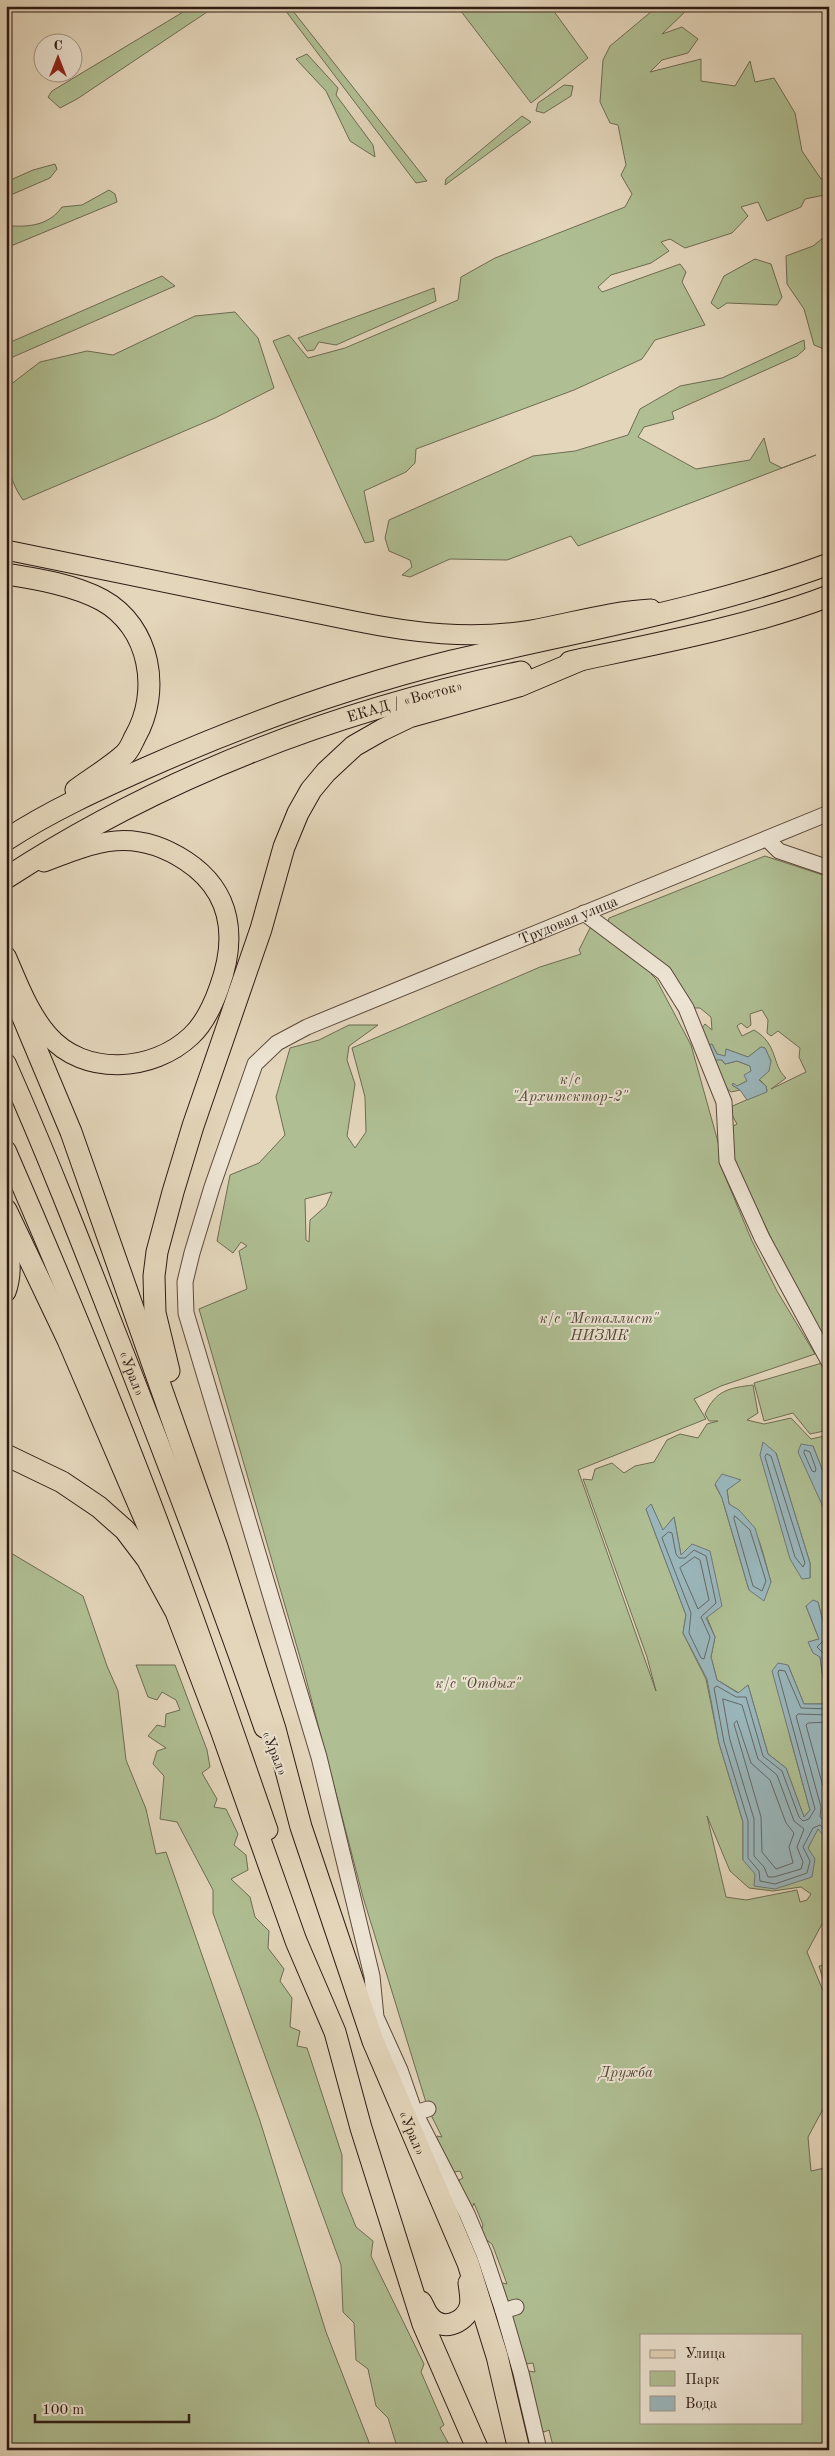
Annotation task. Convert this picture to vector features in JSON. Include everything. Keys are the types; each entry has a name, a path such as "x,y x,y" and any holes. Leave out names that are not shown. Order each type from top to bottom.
{"highway":[{"name":"ЕКАД / «Восток»","path":"18,832 104,787 214,738 358,686 451,662 682,608 797,576 829,564"},
{"path":"6,574 81,590 103,601 121,616 133,631 143,649 150,672 147,711 126,753 18,832"},
{"name":"ЕКАД / «Восток»","path":"8,876 102,820 174,784 251,752 357,714 468,683 583,659 729,625 802,606 829,596"},
{"path":"217,1548 198,1468 162,1347 155,1312 154,1276 157,1252 176,1183 261,929 284,848 298,813 311,790 326,772 354,746 382,730 409,718 519,686 583,659"},
{"path":"6,977 70,1132 217,1548 275,1729 290,1788"},
{"path":"6,1210 68,1340 182,1606 211,1691 221,1730"},
{"path":"6,1454 62,1482 99,1507 125,1530 147,1559 172,1604 221,1730 296,1941 335,2032"},
{"name":"«Урал»","path":"290,1788 373,2041 419,2154 442,2200 468,2264 500,2366 519,2450"},
{"name":"«Урал»","path":"335,2032 404,2269 435,2354 478,2450"},
{"path":"404,2269 429,2316 437,2323 447,2326 457,2323 465,2316 470,2305 468,2264"}],"main road":[{"path":"6,550 363,623 407,631 452,636 490,635 530,630 632,610 682,608"},
{"path":"6,956 33,1016 49,1037 68,1052 88,1061 118,1065 158,1057 175,1049 192,1035 215,999 230,952 228,920 215,889 202,873 164,848 134,840 104,841 8,876"},
{"name":"«Урал»","path":"6,1063 63,1198 143,1401 212,1580 268,1739 290,1788"},
{"name":"«Урал»","path":"6,1150 75,1314 184,1590 313,1958 335,2032"},
{"path":"6,1236 11,1261 10,1283 6,1292"}],"street":[{"name":"Трудовая улица","path":"539,2450 509,2309 422,2111 400,2070 376,2017 372,1976 319,1757 186,1313 185,1282 212,1187 255,1064 276,1043 307,1027 829,813"},
{"path":"767,838 779,851 829,868"},
{"path":"584,913 664,973 686,1008 724,1102 727,1160 762,1238 829,1362"}],"green space":[{"path":"193,6 216,6 77,99 60,108 48,97 52,91 67,82 82,82 82,73"},
{"path":"282,6 289,6 427,181 416,183"},
{"path":"457,6 550,6 588,58 531,103"},
{"path":"658,6 691,6 662,34 682,27 698,39 688,53 662,60 650,72 701,59 701,81 735,86 750,61 755,82 774,78 795,113 802,151 821,179 829,177 829,194 805,199 801,207 767,221 758,202 741,207 748,216 732,233 685,248 670,239 661,242 669,251 651,263 611,275 598,287 602,292 680,264 686,272 682,282 705,325 655,340 642,359 574,390 416,449 415,463 406,472 364,491 374,541 365,543 273,341 289,335 308,358 345,348 458,300 461,277 495,258 625,207 632,194 621,175 626,165 618,125 610,123 600,102 603,60 610,46"},
{"path":"307,54 338,88 336,95 373,145 375,157 350,141 326,91 296,59"},
{"path":"564,85 573,86 571,96 544,113 536,111 538,103"},
{"path":"522,116 531,122 445,185 446,179"},
{"path":"55,164 57,169 50,178 6,197 6,182 33,170"},
{"path":"109,190 115,194 117,202 6,248 6,236 11,234 12,226 27,226 46,221 62,207 82,205"},
{"path":"829,233 829,347 824,349 814,345 804,309 787,284 786,256 813,246"},
{"path":"755,259 771,264 782,297 777,305 727,303 718,309 711,303 724,276"},
{"path":"162,276 175,286 6,360 6,341 13,341"},
{"path":"434,288 436,301 336,345 319,342 314,350 307,351 298,338"},
{"path":"235,312 258,338 274,388 215,418 23,500 11,475 8,461 5,432 6,388 40,362 87,351 113,355 195,316"},
{"path":"804,340 805,349 797,356 672,412 674,419 644,427 638,437 696,469 750,460 764,438 770,462 782,468 578,546 571,536 507,560 450,559 410,577 402,575 412,567 410,560 389,551 385,538 389,520 533,456 575,451 628,435 640,409 680,386 722,378"},
{"path":"765,856 829,877 829,1350 815,1329 731,1155 730,1128 737,1124 728,1108 767,1091 766,1086 759,1079 771,1061 765,1048 761,1047 748,1057 726,1049 726,1057 717,1054 712,1044 709,1045 725,1064 737,1061 750,1066 751,1071 747,1081 737,1086 732,1085 740,1090 731,1092 719,1082 702,1028 705,1024 712,1030 711,1017 700,1008 692,1008 655,973 651,974 656,979 691,1045 723,1160 719,1162 752,1241 777,1291 815,1354 721,1386 694,1399 706,1419 578,1470 656,1691 647,1657 583,1479 592,1480 595,1469 612,1463 624,1473 635,1466 654,1462 667,1440 680,1434 698,1438 707,1424 718,1421 709,1421 705,1414 709,1406 719,1395 737,1387 753,1385 758,1413 747,1420 764,1424 791,1418 811,1439 829,1435 829,1487 813,1446 824,1509 829,1510 829,1645 818,1602 806,1606 819,1639 809,1642 820,1657 823,1678 829,1685 829,1704 804,1704 788,1665 790,1737 810,1810 804,1817 786,1768 768,1754 748,1685 739,1693 717,1680 711,1657 715,1637 681,1555 674,1517 663,1531 651,1504 646,1509 686,1615 683,1633 706,1679 719,1743 743,1822 743,1860 808,1848 818,1828 829,1842 829,1920 822,1924 807,1952 826,1998 825,1986 819,1966 826,1965 829,1962 829,2098 808,2137 811,2171 829,2167 829,2450 554,2450 549,2430 544,2432 535,2423 528,2371 535,2372 533,2363 525,2364 499,2282 507,2284 492,2244 480,2235 483,2225 474,2203 472,2208 460,2188 459,2180 463,2178 460,2171 454,2172 436,2142 437,2136 442,2137 428,2109 363,1897 304,1671 199,1309 247,1289 239,1251 247,1246 241,1242 233,1253 217,1241 230,1175 259,1163 285,1135 276,1097 290,1048 319,1040 349,1025 378,1025 349,1046 347,1060 355,1084 347,1136 355,1148 366,1132 365,1097 352,1048 540,967 581,954 579,950 590,928 607,927 609,918","holes":["762,1010 768,1020 767,1033 771,1036 778,1031 800,1048 799,1057 806,1072 771,1089 786,1078 781,1073 771,1048 762,1036 754,1030 742,1036 737,1026 741,1023 747,1028 751,1025 750,1014","332,1192 326,1206 310,1220 309,1242 306,1240 305,1199","776,1453 810,1563 810,1578","740,1480 727,1490 729,1504 747,1520 758,1538 771,1582 749,1590 722,1498 715,1485","707,1816 730,1871 749,1888 773,1891 801,1887 811,1894 807,1900 800,1902 797,1890 746,1900 726,1897"]},
{"path":"822,1363 829,1372 829,1430 810,1434 793,1413 764,1421 754,1383"},
{"path":"6,1550 83,1596 107,1666 118,1691 126,1760 146,1809 156,1854 166,1852 260,2121 326,2332 372,2450 6,2450"},
{"path":"136,1665 175,1665 207,1750 210,1767 202,1773 217,1799 214,1807 226,1809 238,1834 234,1845 246,1855 248,1870 231,1879 250,1897 255,1917 269,1931 268,1948 284,1969 280,1981 292,1998 290,2027 300,2031 297,2046 307,2048 342,2155 342,2192 356,2227 373,2241 371,2256 424,2364 421,2372 444,2425 440,2428 452,2450 398,2450 388,2418 376,2406 368,2369 356,2360 354,2323 343,2312 341,2265 213,1913 213,1890 177,1822 160,1819 164,1776 153,1764 157,1751 166,1748 148,1736 157,1725 165,1727 166,1714 180,1710 176,1700 162,1692 157,1700 148,1697"}],"water":[{"path":"712,1044 717,1054 725,1056 726,1049 748,1057 761,1047 765,1048 771,1061 769,1071 759,1080 766,1086 767,1092 747,1100 740,1090 732,1085 733,1083 737,1086 747,1081 744,1075 751,1071 750,1066 737,1061 725,1064 722,1060 714,1060 709,1045"},
{"path":"763,1442 776,1453 810,1563 810,1578 802,1579 790,1559 760,1455"},
{"path":"801,1444 813,1446 829,1487 829,1510 824,1509 798,1452"},
{"path":"722,1474 741,1480 727,1490 729,1504 739,1510 755,1528 771,1582 764,1601 749,1590 722,1498 715,1484"},
{"path":"651,1504 663,1530 674,1517 681,1555 692,1544 710,1551 722,1606 706,1618 715,1637 711,1657 717,1680 738,1693 748,1685 768,1754 786,1768 804,1817 810,1810 772,1671 778,1663 788,1665 804,1704 829,1704 829,1842 818,1829 808,1848 815,1859 812,1877 775,1889 754,1886 755,1874 743,1860 743,1822 719,1743 707,1679 683,1633 686,1615 646,1509"},
{"path":"813,1600 818,1602 829,1645 829,1685 823,1679 820,1657 813,1653 808,1642 819,1639 806,1606"}],"park label":[{"name":"к/с \"Архитектор-2\"","path":"570,1088"},
{"name":"к/с \"Металлист\" НИЗМК","path":"599,1326"},
{"name":"к/с \"Отдых\"","path":"478,1683"},
{"name":"Дружба","path":"626,2072"}]}
